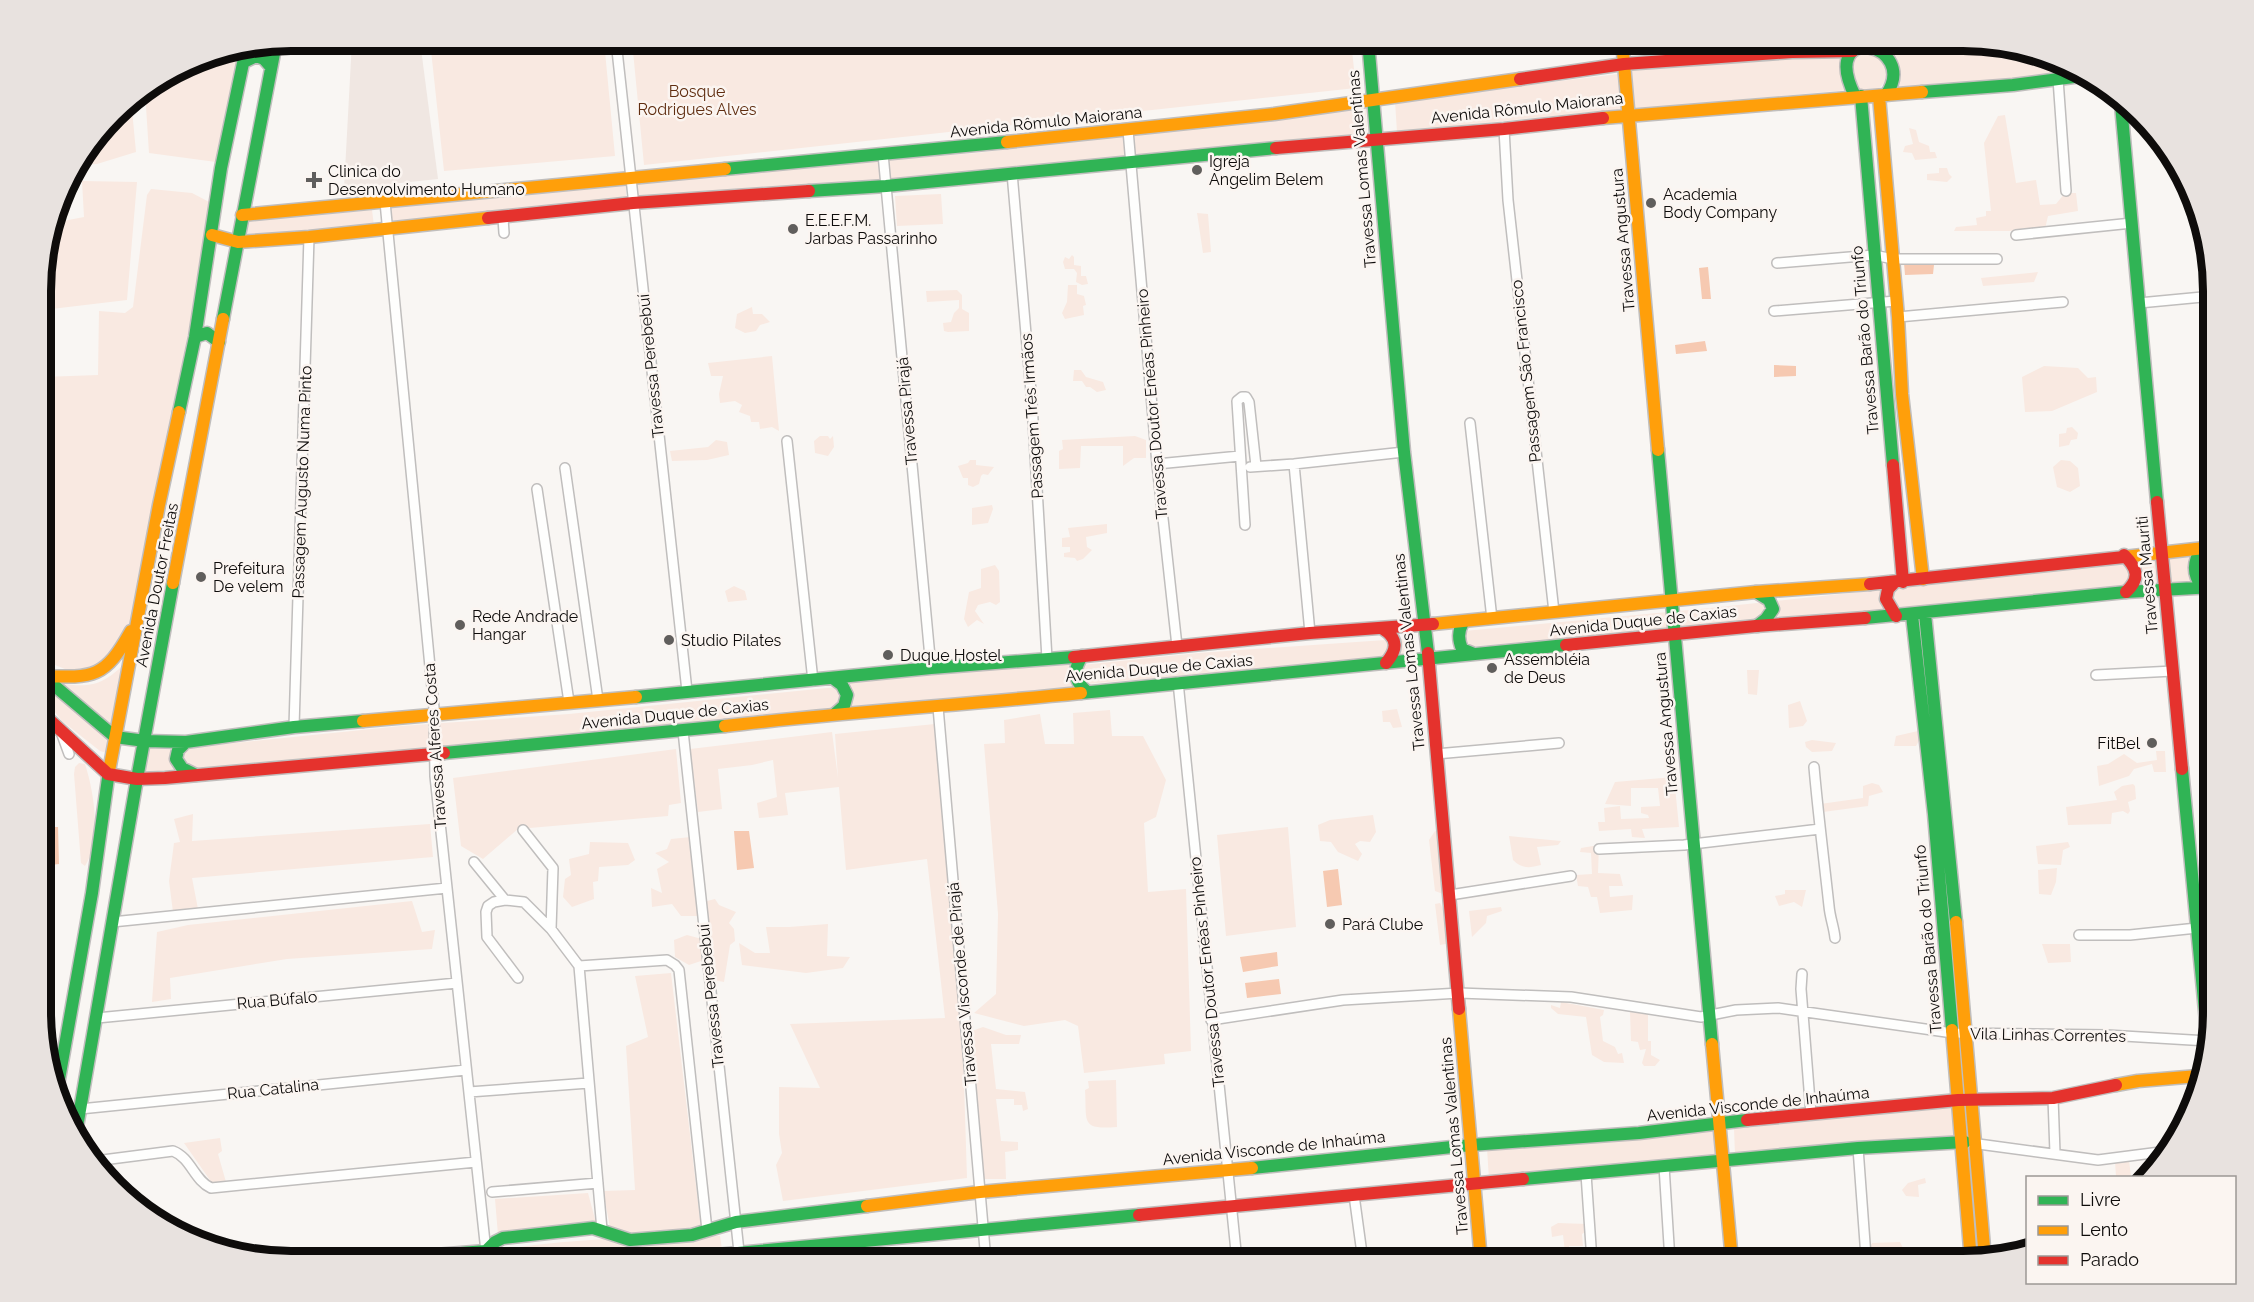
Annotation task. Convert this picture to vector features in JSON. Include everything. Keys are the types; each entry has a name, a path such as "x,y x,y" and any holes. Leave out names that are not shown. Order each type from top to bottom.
{"street":[{"name":"Travessa Perebebuí","path":"617,51 687,692"},
{"name":"Travessa Lomas Valentinas","path":"1369,51 1404,452 1428,658 1450,895 1480,1251"},
{"name":"Travessa Angustura","path":"1623,51 1731,1251"},
{"name":"Avenida Rômulo Maiorana","path":"242,215 1128,130 1274,114 1624,64 1803,51"},
{"path":"1853,51 1844,64 1844,72 1849,87 1858,96"},
{"path":"1881,51 1889,59 1893,72 1893,81 1882,95"},
{"name":"Avenida Doutor Freitas","path":"78,1121 137,779 274,52"},
{"path":"245,56 264,59 271,67"},
{"name":"Avenida Doutor Freitas","path":"60,1075 92,892 108,774 159,505 195,337 221,168 245,56"},
{"name":"Avenida Rômulo Maiorana","path":"212,235 238,242 309,237 633,203 886,186 1376,138 1504,129 1629,115 2013,85 2072,77"},
{"path":"2058,79 2066,191"},
{"name":"Travessa Barão do Triunfo","path":"1882,95 1902,394 1923,579"},
{"name":"Travessa Barão do Triunfo","path":"1858,96 1880,303 1899,582 1888,589 1886,599 1896,616"},
{"name":"Travessa Mauriti","path":"2122,112 2203,990"},
{"name":"Passagem São Francisco","path":"1504,129 1510,222 1554,612"},
{"name":"Travessa Doutor Enéas Pinheiro","path":"1128,130 1157,464 1177,646"},
{"name":"Travessa Pirajá","path":"883,154 931,668"},
{"path":"1866,164 1886,162"},
{"name":"Passagem Três Irmãos","path":"1012,173 1032,403 1047,659"},
{"name":"Travessa Alferes Costa","path":"385,202 434,714 435,776 485,1251"},
{"path":"503,218 504,233"},
{"path":"2016,235 2132,223"},
{"name":"Passagem Augusto Numa Pinto","path":"294,727 309,237"},
{"path":"1777,263 1874,255 1893,259 1997,259"},
{"path":"2139,303 2203,297"},
{"path":"1774,311 1896,301"},
{"path":"1898,317 2063,302"},
{"path":"195,337 207,333 219,342"},
{"path":"1886,395 1902,394"},
{"path":"1245,525 1237,400 1242,397 1246,397 1249,402 1256,466"},
{"path":"1470,423 1492,619"},
{"path":"787,441 813,681"},
{"path":"1241,467 1294,464 1404,452"},
{"path":"1157,464 1240,456"},
{"path":"1294,464 1310,633"},
{"path":"565,468 598,700"},
{"path":"537,489 570,702"},
{"name":"Avenida Duque de Caxias","path":"115,737 145,741 186,742 294,727 813,681 1310,633 1464,622 1756,592 1899,582 2203,548"},
{"path":"2203,551 2195,557 2193,568 2196,579 2203,584"},
{"path":"2124,555 2134,565 2137,575 2133,586 2126,592"},
{"name":"Avenida Duque de Caxias","path":"108,774 137,779 196,775 683,731 836,713 938,706 1756,626 1896,616 2126,592 2203,587"},
{"path":"1756,592 1769,600 1773,609 1766,619 1756,626"},
{"name":"Travessa Barão do Triunfo","path":"1918,614 1936,702 1941,752 1939,813 1948,826 1967,1033 1972,1100 1967,1142 1971,1251"},
{"name":"Travessa Barão do Triunfo","path":"1918,614 1939,813 1958,1100 1967,1142 1984,1250"},
{"path":"51,676 80,678 93,676 103,671 112,663 137,619"},
{"path":"1464,622 1458,631 1458,640 1462,649 1474,654"},
{"path":"1383,629 1392,634 1395,641 1395,653 1386,663"},
{"path":"1082,656 1076,665 1074,676 1077,683 1086,691"},
{"path":"2096,675 2172,671"},
{"path":"834,679 847,695 844,706 836,713"},
{"name":"Travessa Doutor Enéas Pinheiro","path":"1178,682 1236,1251"},
{"path":"51,683 115,737"},
{"name":"Travessa Visconde de Pirajá","path":"938,706 985,1251"},
{"path":"51,722 108,774"},
{"path":"60,730 69,754"},
{"name":"Travessa Perebebuí","path":"683,731 738,1251"},
{"path":"186,742 178,750 177,759 182,768 196,775"},
{"path":"1436,754 1559,743"},
{"path":"1814,767 1834,938"},
{"path":"1599,849 1684,845 1820,829"},
{"path":"523,830 553,868 551,929"},
{"path":"474,862 505,900"},
{"path":"1450,895 1571,876"},
{"path":"112,922 447,888"},
{"path":"518,978 488,937 486,912 488,906 494,902 505,900 524,902 551,929 579,966 602,1230"},
{"path":"2079,935 2130,935 2197,928"},
{"path":"579,966 667,960 679,970 707,1230"},
{"path":"1802,974 1801,989 1811,1114"},
{"name":"Rua Búfalo","path":"97,1018 457,983"},
{"name":"Vila Linhas Correntes","path":"1211,1020 1342,1000 1459,993 1572,997 1701,1017 1761,1008 1803,1011 1953,1033 2107,1035 2201,1042"},
{"name":"Rua Catalina","path":"80,1109 466,1070"},
{"name":"Avenida Visconde de Inhaúma","path":"489,1251 495,1242 503,1238 593,1228 630,1240 692,1235 736,1222 980,1192 1472,1145 1639,1133 1958,1100 2052,1098 2138,1081 2194,1076"},
{"path":"469,1092 589,1083"},
{"path":"2052,1098 2055,1153"},
{"path":"793,1251 983,1230 1858,1148 1967,1142 2098,1160 2156,1152"},
{"path":"1858,1148 1866,1251"},
{"path":"103,1160 173,1151 185,1159 206,1186 211,1188 476,1162"},
{"path":"1664,1166 1669,1251"},
{"path":"1586,1174 1591,1251"},
{"path":"492,1192 598,1183"},
{"path":"1354,1195 1362,1251"}],"shaded area":[{"path":"351,51 421,51 438,179 344,189"},
{"path":"1904,263 1934,265 1933,274 1905,275"},
{"path":"1708,267 1711,299 1702,299 1699,268"},
{"path":"1705,341 1707,351 1676,354 1675,345"},
{"path":"1774,365 1796,366 1796,376 1774,377"},
{"path":"51,773 54,812 51,813"},
{"path":"51,827 58,827 59,864 51,865"},
{"path":"734,831 749,831 754,868 737,870"},
{"path":"1338,869 1342,905 1327,907 1323,871"},
{"path":"1277,952 1278,966 1243,972 1240,957"},
{"path":"1279,979 1281,994 1247,998 1245,983"}],"green space":[{"path":"431,51 605,51 615,156 444,171"},
{"name":"Bosque Rodrigues Alves","path":"633,51 1352,51 1356,88 644,165"},
{"path":"1892,51 1994,53 2025,59 2063,73 1899,90 1896,88"},
{"path":"1866,52 1876,55 1883,61 1886,68 1883,84 1869,92 1858,90 1847,68 1855,57"},
{"path":"239,57 216,162 149,153 146,101 171,83 199,69"},
{"path":"1844,57 1848,90 1634,109 1628,68"},
{"path":"1618,74 1623,109 1397,132 1395,101"},
{"path":"1366,105 1367,134 1365,136 1013,170 636,200 634,180 977,153"},
{"path":"132,112 136,152 97,164 87,165 121,121"},
{"path":"2005,115 2016,183 2036,180 2040,205 2056,204 2065,193 2076,193 2078,211 2048,216 2045,229 1954,231 1956,227 1977,225 1976,218 1986,216 1986,211 1991,211 1984,143 1998,116"},
{"path":"1909,128 1916,130 1919,142 1929,146 1930,152 1935,152 1937,158 1915,160 1912,153 1903,152 1905,146 1913,144"},
{"path":"1939,168 1947,168 1952,177 1947,182 1927,180 1927,174 1939,173"},
{"path":"82,181 137,182 127,300 51,309 53,260 62,221 84,217"},
{"path":"626,182 626,200 391,226 390,205"},
{"path":"151,189 192,193 213,204 133,617 109,662 75,673 51,662 51,377 98,375 99,311 125,313 133,307 147,195"},
{"path":"941,194 943,224 897,226 895,196"},
{"path":"372,210 374,226 242,238 244,221"},
{"path":"1197,213 1208,214 1211,252 1203,253"},
{"path":"1072,255 1074,265 1081,266 1081,276 1086,276 1088,284 1082,285 1076,282 1077,273 1074,269 1065,269 1063,262 1065,257 1069,259"},
{"path":"2038,272 2034,282 1983,286 1981,278"},
{"path":"1068,285 1077,285 1077,294 1084,296 1086,305 1083,306 1084,315 1065,319 1062,313 1067,302"},
{"path":"957,290 962,295 962,309 969,313 969,331 944,331 943,323 951,322 954,313 959,308 959,300 927,302 926,291"},
{"path":"752,307 753,314 762,314 770,322 760,325 756,331 745,333 735,328 737,314"},
{"path":"772,356 779,431 772,427 760,429 759,422 751,422 750,416 739,412 742,405 735,401 720,403 719,394 723,376 711,376 708,363"},
{"path":"2044,366 2078,368 2088,378 2096,377 2097,392 2052,411 2025,412 2022,377"},
{"path":"1074,370 1081,370 1086,377 1103,382 1106,390 1097,392 1086,387 1082,381 1073,381"},
{"path":"2072,427 2078,433 2077,439 2071,440 2069,445 2059,447 2059,434 2066,433 2067,428"},
{"path":"820,436 828,436 830,439 833,436 834,447 828,456 815,453 814,441"},
{"path":"1135,436 1146,440 1146,458 1134,458 1123,466 1123,446 1081,446 1080,468 1059,469 1059,451 1063,449 1062,440"},
{"path":"716,440 727,442 729,455 707,460 672,461 670,451 708,447"},
{"path":"970,460 976,460 976,465 994,467 988,475 983,474 979,484 973,487 968,485 968,478 963,478 958,466"},
{"path":"2061,460 2070,461 2078,468 2080,486 2070,492 2057,487 2053,467"},
{"path":"992,505 993,509 988,523 972,525 972,508"},
{"path":"1107,524 1107,533 1086,537 1087,547 1092,550 1083,559 1077,561 1075,558 1064,557 1064,553 1070,552 1070,547 1062,547 1062,538 1070,537 1068,528"},
{"path":"2203,555 2203,581 1930,608 1467,647 1464,631 1710,608"},
{"path":"995,565 999,571 1000,602 996,605 990,602 978,605 975,611 984,624 977,620 968,627 964,619 969,592 981,588 981,569"},
{"path":"734,586 745,591 747,600 728,602 725,591"},
{"path":"1414,638 1417,652 1289,667 1087,684 1082,683 1078,671 1082,665 1198,653"},
{"path":"127,661 114,732 60,683 89,685 97,683 112,675"},
{"path":"1073,662 1075,688 847,707 843,682"},
{"path":"1747,670 1759,670 1757,695 1748,694"},
{"path":"837,687 841,692 841,701 834,708 655,729 196,771 184,765 180,756 183,750 206,746 401,726 569,714"},
{"path":"51,690 112,740 107,753 100,751 62,721 51,707"},
{"path":"1800,701 1807,721 1803,726 1789,728 1788,705"},
{"path":"1397,709 1402,727 1393,728 1390,722 1383,722 1382,711"},
{"path":"1110,710 1112,736 1143,736 1166,780 1156,817 1144,823 1148,892 1186,889 1191,1051 1164,1054 1165,1064 1084,1073 1078,1026 1065,1020 1024,1026 974,1013 996,994 998,914 984,744 1005,743 1004,720 1040,714 1045,744 1074,744 1073,713"},
{"path":"935,724 962,1021 967,1178 783,1201 776,1165 782,1153 779,1134 779,1087 820,1088 790,1024 945,1018 927,859 846,870 839,787 785,793 788,815 759,818 757,803 777,797 773,760 718,769 722,809 698,812 690,749 832,732 838,778 835,734"},
{"path":"1918,731 1921,737 1916,746 1894,746 1896,736"},
{"path":"1812,740 1836,743 1832,751 1812,752 1806,747 1805,742"},
{"path":"147,744 180,744 175,753 186,774 140,777"},
{"path":"676,749 681,803 669,805 668,816 518,829 483,859 461,846 453,778"},
{"path":"2156,751 2165,751 2166,772 2154,772 2152,764 2134,769 2129,776 2099,786 2097,766 2108,764 2124,754 2137,763 2157,760"},
{"path":"79,763 85,764 95,816 93,843 85,866 81,863 74,774 75,767"},
{"path":"1674,777 1679,827 1642,829 1645,838 1632,837 1631,829 1599,831 1598,822 1605,822 1604,808 1620,806 1621,819 1649,818 1648,815 1641,813 1641,807 1660,806 1658,788 1631,788 1631,806 1605,804 1615,782"},
{"path":"1872,783 1879,785 1883,792 1869,796 1868,806 1823,812 1820,804 1863,798 1863,786"},
{"path":"2133,784 2136,799 2128,802 2130,811 2128,814 2123,811 2112,813 2111,824 2068,825 2066,807 2117,800 2114,792 2122,786"},
{"path":"193,814 192,841 430,824 433,857 192,878 198,909 173,912 169,881 174,843 180,842 174,819"},
{"path":"1373,815 1376,832 1370,842 1360,841 1355,844 1362,854 1358,861 1338,852 1331,842 1320,841 1318,825 1330,820"},
{"path":"1288,827 1296,927 1226,936 1217,835"},
{"path":"1435,831 1439,832 1447,890 1443,894 1435,891 1429,840"},
{"path":"1509,836 1561,841 1558,845 1537,847 1541,865 1526,867 1513,860"},
{"path":"691,837 699,916 681,916 672,904 652,907 651,888 662,893 657,869 669,862 655,853 667,849 671,839"},
{"path":"590,842 628,843 635,860 628,865 599,867 598,881 593,882 594,899 572,907 563,897 565,879 571,875 569,859 589,854"},
{"path":"2068,842 2070,847 2063,850 2061,865 2038,864 2036,846"},
{"path":"1599,845 1598,873 1620,874 1623,886 1609,886 1610,897 1633,895 1632,910 1600,913 1597,897 1591,897 1588,887 1578,886 1576,875 1592,874 1591,853 1580,852 1581,848"},
{"path":"2057,868 2056,882 2051,895 2039,894 2038,870"},
{"path":"1785,890 1806,890 1802,907 1794,902 1779,906 1775,896 1785,894"},
{"path":"715,899 719,905 736,912 729,923 734,929 735,941 730,945 724,982 713,980 707,901"},
{"path":"412,901 422,932 435,930 432,949 287,959 170,978 171,999 152,1002 157,932 188,925"},
{"path":"1440,903 1444,911 1448,913 1451,943 1440,945 1435,904"},
{"path":"1501,907 1502,911 1487,916 1486,923 1472,937 1469,911"},
{"path":"828,924 827,956 850,957 843,968 806,973 742,965 739,943 755,953 770,953 766,927"},
{"path":"687,935 702,939 704,960 689,965 675,957 674,940"},
{"path":"2042,944 2070,944 2071,962 2048,963"},
{"path":"671,973 701,1228 632,1236 610,1227 603,1191 635,1190 626,1046 648,1037 635,976"},
{"path":"1561,1002 1604,1010 1600,1017 1603,1041 1615,1047 1618,1054 1622,1053 1624,1063 1604,1062 1592,1055 1586,1017 1558,1014 1551,1008 1551,1005 1560,1008"},
{"path":"1630,1012 1648,1014 1648,1041 1651,1041 1651,1055 1660,1060 1655,1066 1644,1066 1642,1063 1646,1049 1640,1050 1638,1042 1631,1041"},
{"path":"983,1027 1006,1035 1021,1035 1019,1044 991,1044 996,1089 1025,1092 1028,1109 1023,1111 1022,1105 1014,1105 1014,1099 996,1099 1001,1141 1018,1142 1018,1150 1005,1152 1006,1179 984,1179 972,1031"},
{"path":"1116,1080 1117,1127 1105,1128 1091,1125 1086,1117 1085,1090 1089,1088 1088,1081"},
{"path":"1955,1107 1959,1138 1735,1155 1734,1128"},
{"path":"1716,1126 1718,1158 1489,1180 1487,1148"},
{"path":"220,1138 222,1151 218,1154 226,1182 212,1183 184,1143"},
{"path":"2129,1160 2131,1176 2116,1176 2115,1161"},
{"path":"1925,1178 1926,1183 1918,1185 1919,1197 1906,1196 1902,1190 1908,1183"},
{"path":"588,1193 596,1223 498,1235 495,1199"},
{"path":"1558,1223 1587,1224 1588,1230 1582,1234 1583,1246 1569,1246 1569,1251 1565,1251 1563,1235 1552,1237 1551,1227"},
{"path":"720,1236 722,1249 702,1251 493,1251 578,1241"},
{"path":"1900,1242 1903,1248 1916,1248 1916,1251 1871,1251 1872,1243"}],"traffic: fast":[{"path":"1369,51 1404,452 1428,653"},
{"path":"1854,51 1849,56 1847,72 1855,96"},
{"path":"1877,51 1882,53 1891,63 1893,77 1886,95"},
{"path":"223,319 274,52"},
{"path":"179,412 195,337 221,168 245,56"},
{"path":"244,62 256,56 264,59 271,67"},
{"path":"1922,92 2013,85 2072,77"},
{"path":"1861,96 1893,465"},
{"path":"2122,111 2157,502"},
{"path":"725,169 1007,142"},
{"path":"809,191 886,186 1276,148"},
{"path":"195,337 207,333 219,342"},
{"path":"1658,450 1712,1044"},
{"path":"2202,548 2195,568 2202,587"},
{"path":"78,1121 173,583"},
{"path":"1865,618 2126,592 2203,588"},
{"path":"1756,592 1769,600 1773,609 1757,626"},
{"path":"1925,614 1956,922"},
{"path":"1912,615 1934,814 1952,1030"},
{"path":"1463,622 1459,632 1462,649 1474,654"},
{"path":"1081,693 1566,645"},
{"path":"1082,656 1076,675 1086,691"},
{"path":"636,697 931,668 1074,657"},
{"path":"834,679 842,685 847,695 844,706 836,713"},
{"path":"51,683 115,737 145,741 186,742 294,727 363,721"},
{"path":"444,753 725,726"},
{"path":"186,742 178,750 176,759 182,768 196,775"},
{"path":"2182,769 2203,990"},
{"path":"60,1075 92,893 109,771"},
{"path":"1252,1168 1471,1145 1639,1133 1747,1120"},
{"path":"1523,1179 1858,1148 1965,1142"},
{"path":"486,1251 503,1238 593,1228 630,1240 692,1235 736,1222 867,1206"},
{"path":"758,1251 1139,1215"}],"traffic: slow":[{"path":"1623,51 1658,450"},
{"path":"1007,142 1274,114 1520,79"},
{"path":"1603,118 1922,92"},
{"path":"1879,96 1898,317 1902,394 1923,579"},
{"path":"242,215 725,169"},
{"path":"212,235 238,242 309,237 488,218"},
{"path":"173,583 223,319"},
{"path":"109,771 159,505 179,412"},
{"path":"2124,557 2203,548"},
{"path":"1433,624 1756,592 1870,584"},
{"path":"51,676 75,676 96,672 113,658 131,631"},
{"path":"725,726 1081,693"},
{"path":"363,721 636,697"},
{"path":"1956,922 1984,1250"},
{"path":"1459,1009 1480,1251"},
{"path":"1952,1030 1970,1251"},
{"path":"1712,1044 1731,1251"},
{"path":"2116,1085 2194,1076"},
{"path":"867,1206 980,1192 1252,1168"}],"traffic: jam":[{"path":"1520,79 1624,64 1792,52 1853,51"},
{"path":"1276,148 1504,129 1603,118"},
{"path":"488,218 633,203 809,191"},
{"path":"1893,465 1903,582"},
{"path":"2157,502 2182,769"},
{"path":"2124,555 2136,573 2134,582 2126,592"},
{"path":"1870,584 2124,557"},
{"path":"1895,582 1888,589 1886,599 1896,616"},
{"path":"1566,645 1756,626 1865,618"},
{"path":"1074,657 1310,633 1433,624"},
{"path":"1383,629 1392,637 1395,645 1386,663"},
{"path":"1428,653 1459,1009"},
{"path":"51,721 108,774"},
{"path":"108,774 137,779 165,778 444,753"},
{"path":"1747,1120 1958,1100 2053,1098 2116,1085"},
{"path":"1139,1215 1523,1179"}],"place":[{"name":"Igreja Angelim Belem","path":"1197,170"},
{"name":"Clinica do Desenvolvimento Humano","path":"314,180"},
{"name":"Academia Body Company","path":"1651,203"},
{"name":"E.E.E.F.M. Jarbas Passarinho","path":"793,229"},
{"name":"Prefeitura De velem","path":"201,577"},
{"name":"Rede Andrade Hangar","path":"460,625"},
{"name":"Studio Pilates","path":"669,640"},
{"name":"Duque Hostel","path":"888,655"},
{"name":"Assembléia de Deus","path":"1492,668"},
{"name":"FitBel","path":"2152,743"},
{"name":"Pará Clube","path":"1330,924"}]}
